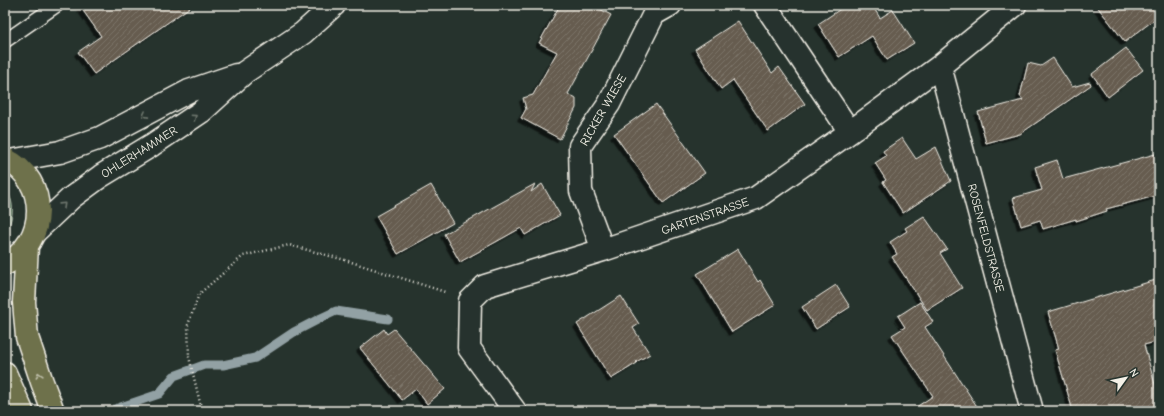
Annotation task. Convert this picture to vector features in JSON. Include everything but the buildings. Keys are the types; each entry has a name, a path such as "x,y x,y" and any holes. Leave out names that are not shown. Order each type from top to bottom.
{"main road":[{"path":"7,160 22,171 32,185 37,200 38,216 31,239 24,302 27,337 53,411"},
{"path":"5,264 13,260 31,239"},
{"path":"5,374 22,411"}],"street":[{"name":"OHLERHAMMER","path":"31,239 71,198 101,176 152,145 201,112 245,72 303,34 334,5"},
{"name":"RICKER WIESE","path":"603,250 582,191 580,146 609,104 654,14 670,5"},
{"path":"765,5 850,132"},
{"name":"GARTENSTRASSE","path":"470,301 485,286 603,250 756,198 940,66 1015,5"},
{"name":"ROSENFELDSTRASSE","path":"940,66 1032,411"},
{"name":"OHLERHAMMER","path":"7,160 60,152 100,138 189,91 245,72"},
{"path":"470,301 468,348 515,411"}],"lane":[{"path":"5,41 56,5"}],"path":[{"path":"204,411 201,407 189,357 188,325 199,294 243,256 289,245 345,260 470,301"}],"green space":[{"path":"5,188 12,201 12,210 11,219 5,232"}],"waterway":[{"path":"115,409 159,394 174,376 204,365 223,365 255,358 294,332 336,311 388,319"}]}
